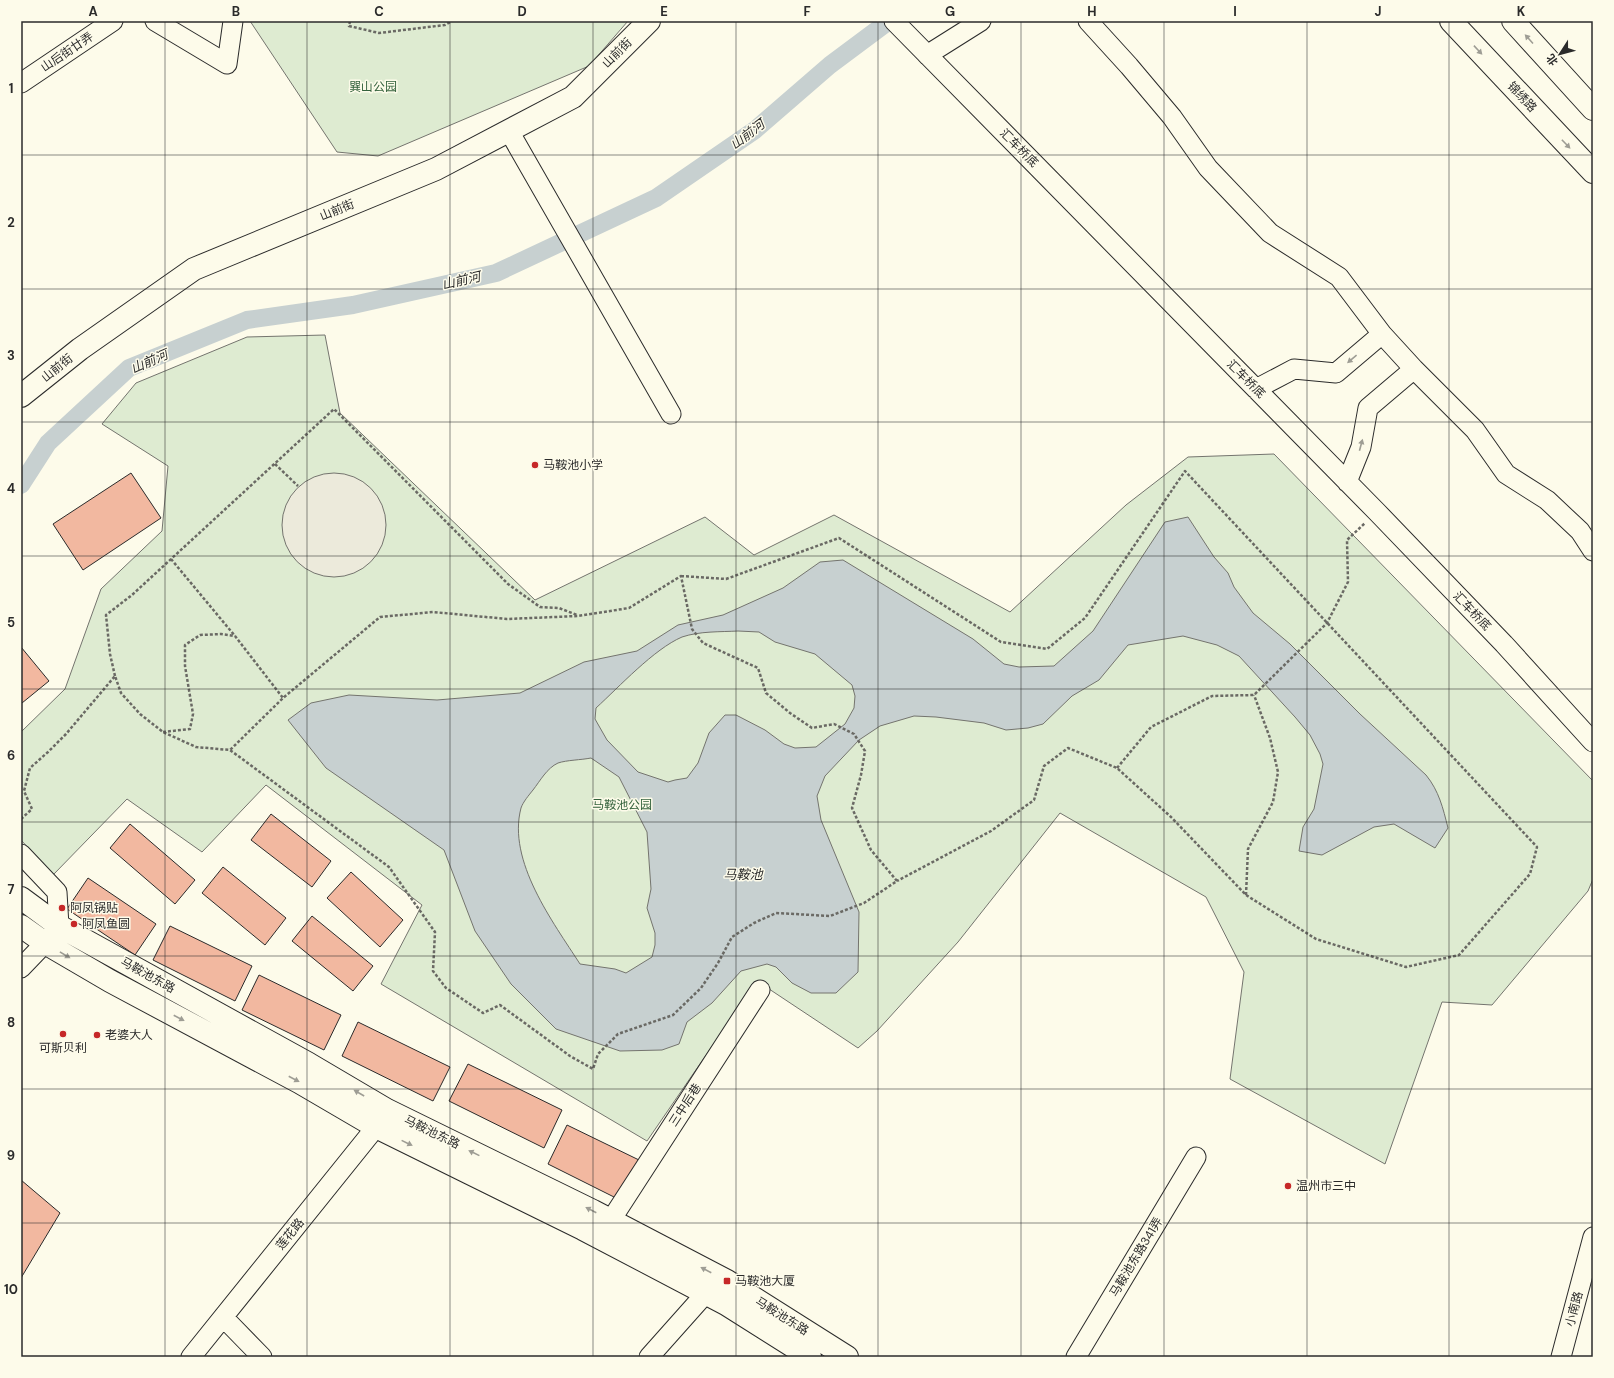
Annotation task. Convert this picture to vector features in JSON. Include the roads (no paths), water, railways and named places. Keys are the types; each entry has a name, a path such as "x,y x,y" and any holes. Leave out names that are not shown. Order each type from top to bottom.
{"main road":[{"name":"山前街","path":"21,396 80,349 194,269 436,170 573,97 649,21"},
{"name":"锦绣路","path":"1451,21 1593,172"},
{"path":"1513,21 1593,109"},
{"name":"马鞍池东路","path":"21,898 59,926 309,1064 382,1119 583,1229 726,1304 810,1357"},
{"name":"马鞍池东路","path":"21,926 45,943 110,981 299,1082 611,1220 727,1281 847,1357"}],"street":[{"name":"山后街廿弄","path":"21,83 113,21"},
{"path":"155,21 227,64 233,21"},
{"name":"汇车桥底","path":"894,21 1377,512 1504,644 1593,742"},
{"path":"921,49 981,21"},
{"path":"1088,21 1129,66 1172,117 1208,168 1270,233 1339,277 1382,334 1414,369 1475,430 1506,474 1547,500 1580,531 1593,551"},
{"path":"509,131 671,414"},
{"path":"1256,389 1294,369 1336,373 1382,334"},
{"path":"1347,482 1361,447 1368,408 1414,369"},
{"path":"21,854 57,892 59,926 21,968"},
{"name":"三中后巷","path":"611,1220 760,990"},
{"name":"莲花路","path":"191,1357 382,1119"},
{"name":"马鞍池东路341弄","path":"1076,1357 1196,1156"},
{"name":"小南路","path":"1561,1357 1593,1237"},
{"path":"649,1357 706,1293"},
{"path":"223,1317 262,1357"}],"water":[{"name":"马鞍池","path":"1188,517 1214,557 1228,573 1234,587 1253,613 1290,644 1360,714 1426,775 1437,794 1448,828 1435,848 1394,824 1374,827 1322,855 1299,851 1303,827 1314,809 1323,764 1320,754 1310,735 1239,656 1217,645 1183,636 1128,645 1099,680 1072,696 1043,724 1028,728 1006,730 984,723 914,716 880,726 859,740 825,776 817,796 821,820 859,912 858,972 836,993 811,993 792,983 776,967 767,964 741,971 712,1003 687,1022 679,1044 662,1050 620,1051 556,1029 511,984 475,931 444,850 326,768 288,720 311,703 349,695 437,700 520,693 584,662 637,651 678,625 723,615 783,588 820,562 843,560 973,639 1004,664 1019,667 1054,666 1093,631 1165,522","holes":["710,632 759,632 775,642 815,654 852,685 855,696 854,708 845,724 816,747 795,748 784,744 765,730 736,715 725,715 709,733 698,763 687,778 668,782 638,772 607,740 595,719 596,708 649,659 660,650 682,637","591,758 619,777 647,832 651,889 647,908 655,933 655,945 652,957 626,973 615,969 580,964 557,929 535,890 526,870 521,849 518,828 521,808 523,803 544,775 550,768 558,763"]}],"waterway":[{"name":"山前河","path":"21,485 48,443 129,368 247,320 353,305 496,273 656,198 755,130 830,65 889,21"}],"place":[{"name":"马鞍池小学","path":"535,465"},
{"name":"阿凤锅贴","path":"62,908"},
{"name":"阿凤鱼圆","path":"74,924"},
{"name":"可斯贝利","path":"63,1034"},
{"name":"老婆大人","path":"97,1035"},
{"name":"温州市三中","path":"1288,1186"},
{"name":"马鞍池大厦","path":"727,1281"}],"park label":[{"name":"巽山公园","path":"373,87"},
{"name":"马鞍池公园","path":"622,805"}]}
